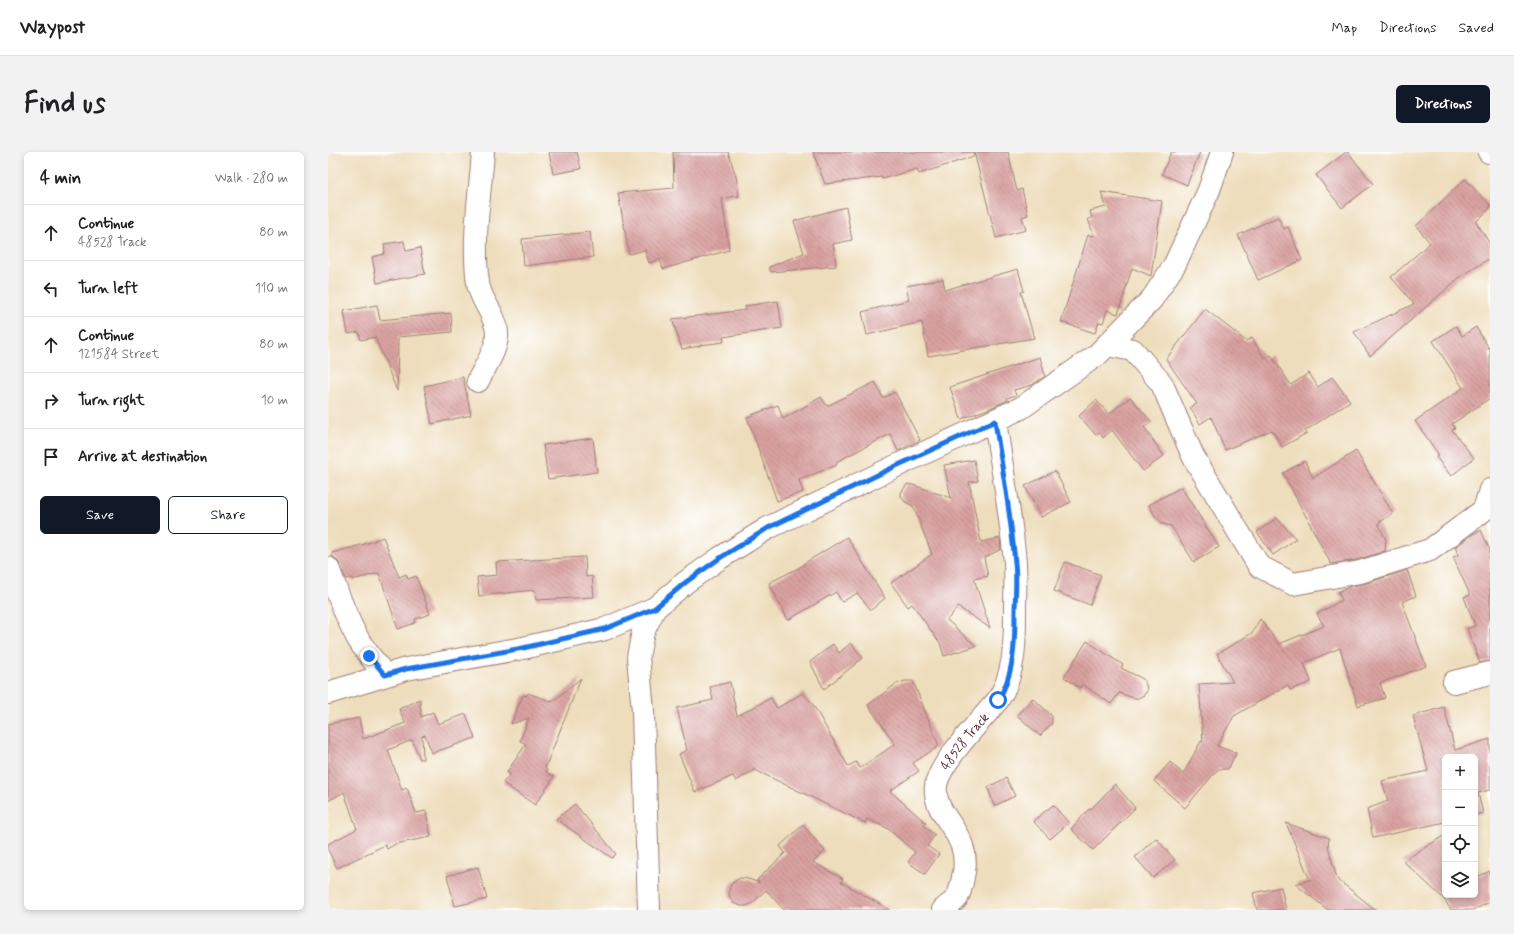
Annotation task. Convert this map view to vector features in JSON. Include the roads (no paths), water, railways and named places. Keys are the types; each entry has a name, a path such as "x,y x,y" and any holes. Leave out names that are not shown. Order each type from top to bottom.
{"street":[{"path":"478,381 496,343 498,332 478,285 476,268 477,226 483,152"},
{"path":"328,693 406,669 523,648 605,629 655,608 686,582 720,558 768,528 896,466 995,421 1027,404 1096,355 1152,299 1175,264 1208,190 1222,152"},
{"path":"1107,345 1133,350 1162,384 1193,456 1259,566 1293,584 1360,572 1430,550 1484,510 1490,490"},
{"name":"48528 Track","path":"943,910 957,898 965,864 964,851 960,839 938,802 936,785 953,753 1003,691 1008,682 1012,660 1015,626 1015,564 1008,500 995,421"},
{"path":"328,568 357,637 369,656 385,675"},
{"path":"649,910 643,711 638,657 643,632 655,608"},
{"path":"1454,682 1490,673"}]}
